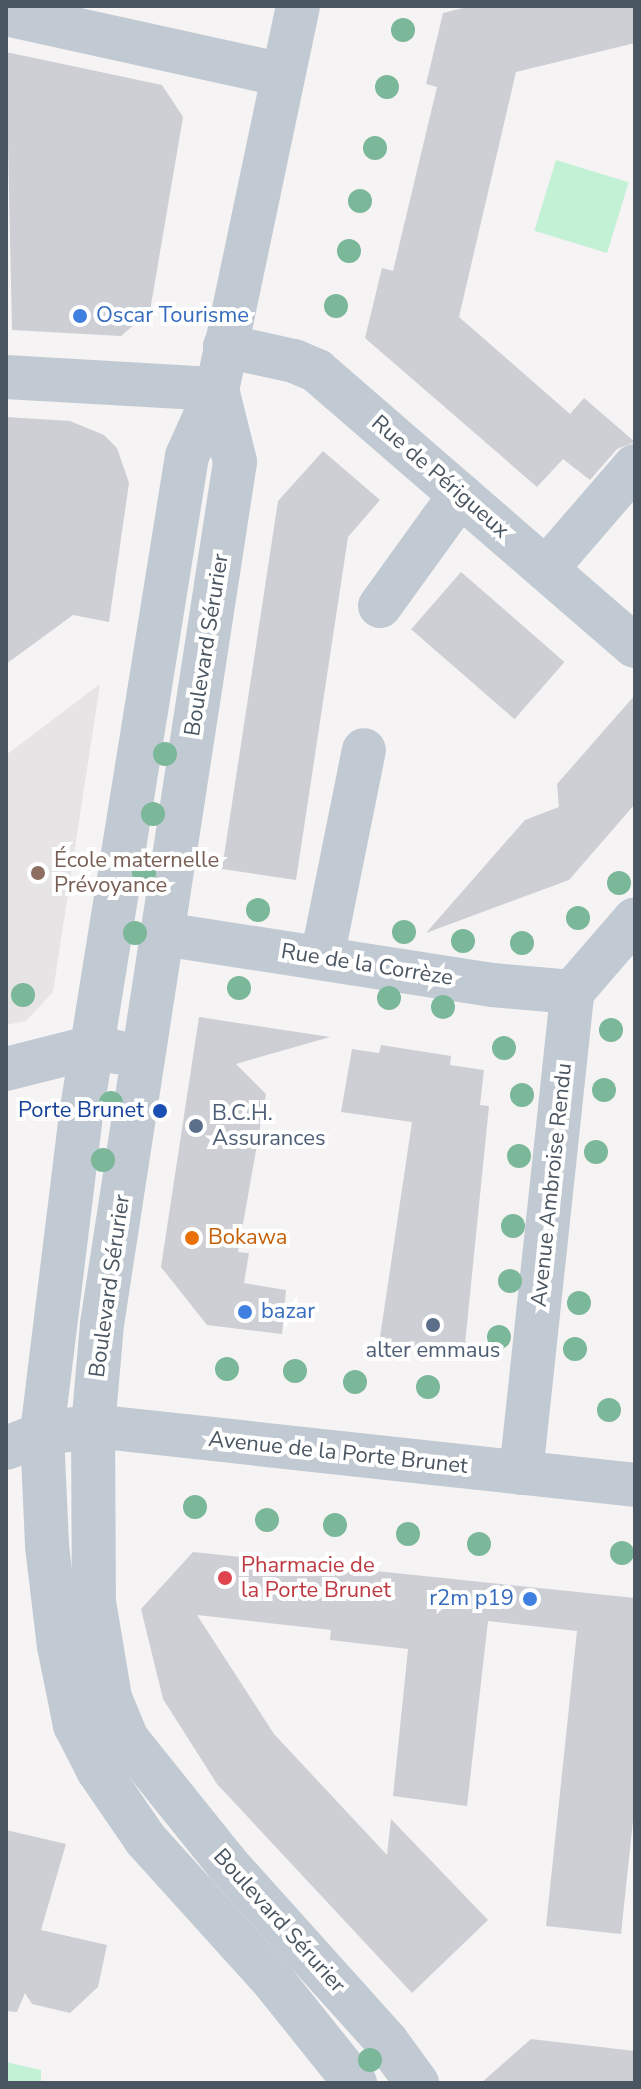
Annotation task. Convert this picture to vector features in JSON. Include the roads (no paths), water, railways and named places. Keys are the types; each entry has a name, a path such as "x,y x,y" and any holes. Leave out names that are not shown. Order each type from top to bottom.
{"street":[{"name":"Boulevard Sérurier","path":"298,6 280,74 217,389 187,456 93,1047 24,1441 75,1725 98,1770 146,1840 285,1994 355,2083"},
{"path":"6,14 280,74"},
{"name":"Rue de Périgueux","path":"225,346 294,361 317,371 635,646"},
{"path":"6,377 217,389"},
{"name":"Boulevard Sérurier","path":"217,389 235,462 102,1324 93,1426 94,1602 110,1698 127,1739 227,1864 387,2042 417,2083"},
{"path":"546,569 635,466"},
{"path":"380,606 460,495"},
{"path":"322,958 364,750"},
{"path":"572,992 635,919"},
{"name":"Rue de la Corrèze","path":"163,934 572,992"},
{"name":"Avenue Ambroise Rendu","path":"521,1473 572,992"},
{"path":"6,1069 93,1047 143,1057"},
{"name":"Avenue de la Porte Brunet","path":"24,1441 93,1426 635,1485"}],"place":[{"name":"Oscar Tourisme","path":"80,316"},
{"name":"École maternelle Prévoyance","path":"38,873"},
{"name":"Porte Brunet","path":"160,1111"},
{"name":"B.C.H. Assurances","path":"196,1126"},
{"name":"Bokawa","path":"192,1238"},
{"name":"bazar","path":"245,1312"},
{"name":"alter emmaus","path":"433,1325"},
{"name":"Pharmacie de la Porte Brunet","path":"225,1578"},
{"name":"r2m p19","path":"530,1599"}]}
